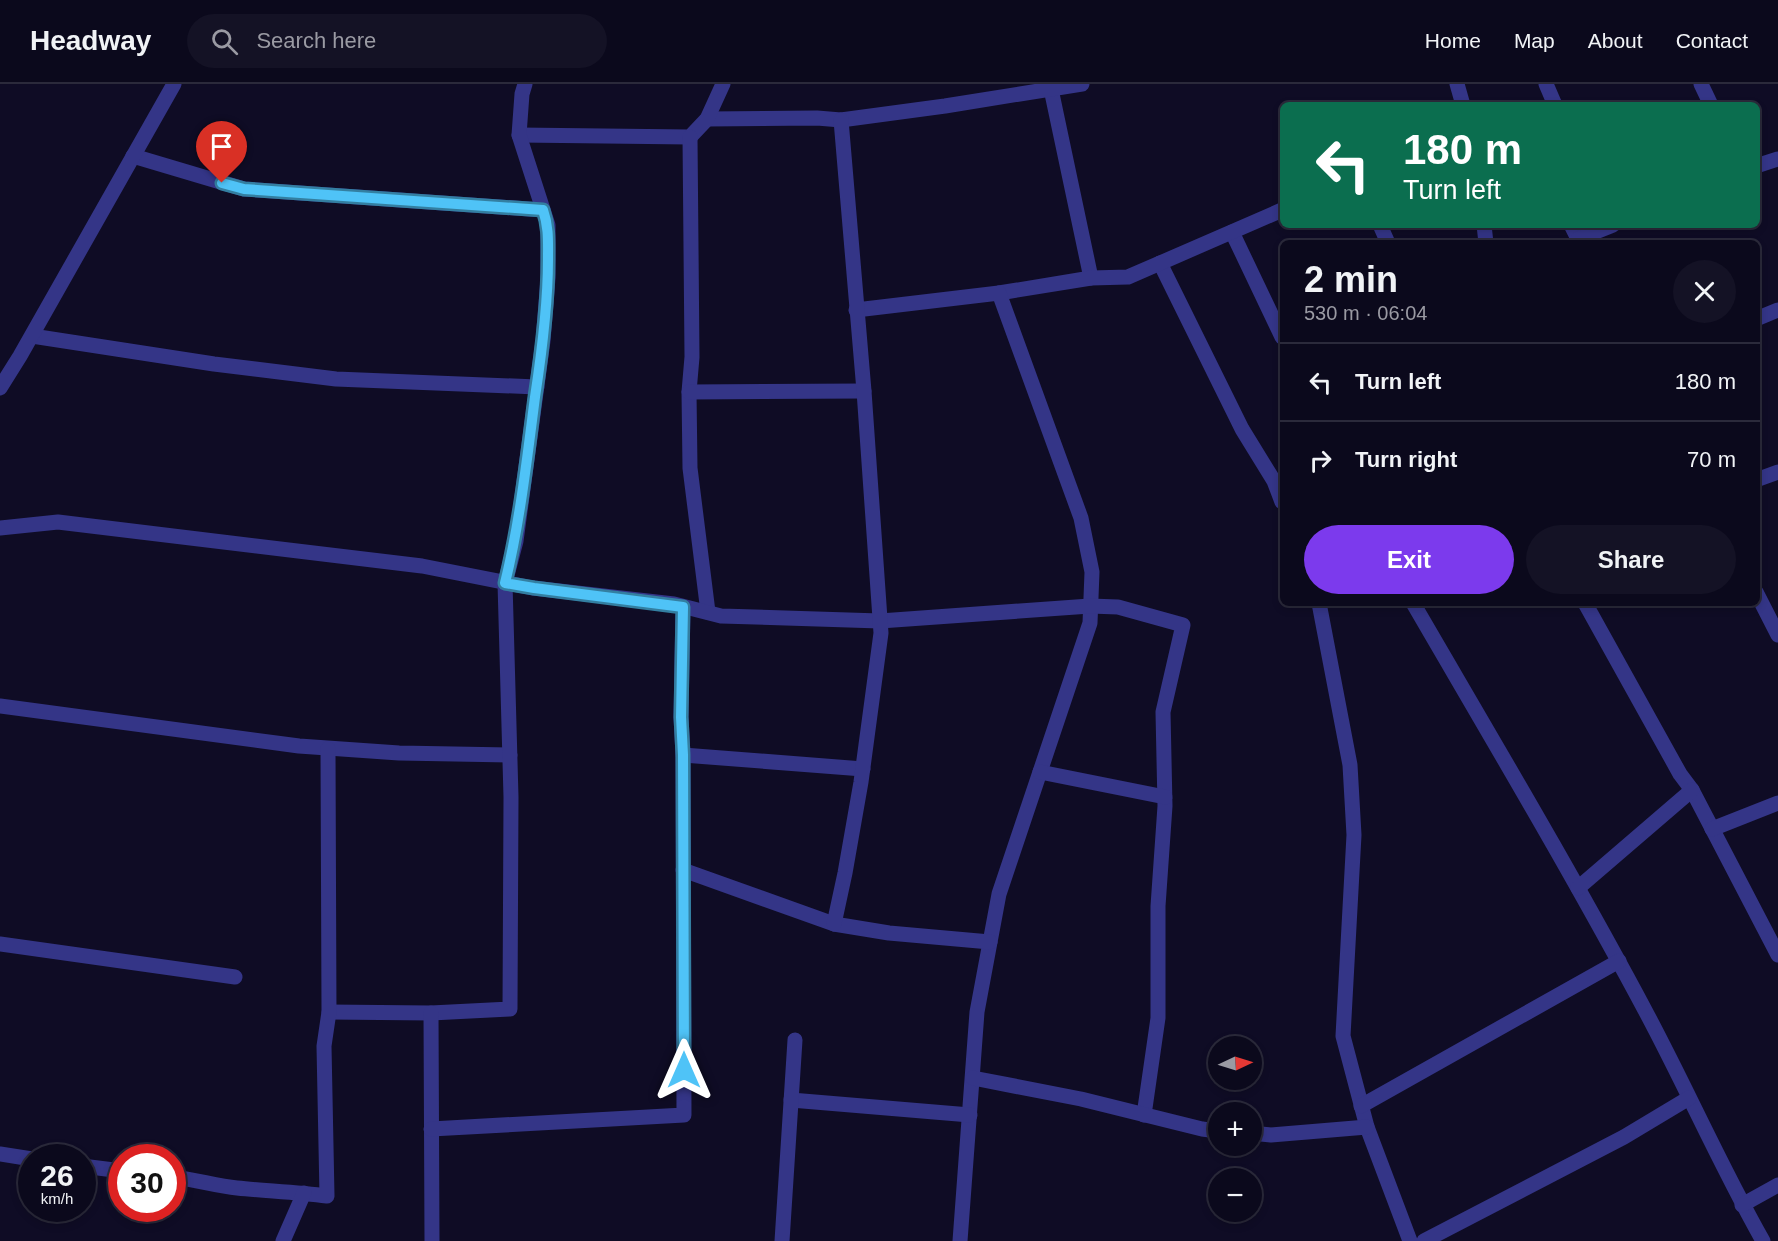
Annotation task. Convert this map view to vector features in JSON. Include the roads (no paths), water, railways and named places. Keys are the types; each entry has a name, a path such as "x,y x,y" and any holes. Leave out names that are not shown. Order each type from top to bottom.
{"street":[{"path":"0,388 32,336 174,84"},
{"path":"329,1012 431,1013 510,1009 510,755 505,583 516,541 543,341 548,278 548,225 519,135 522,94 525,84"},
{"path":"708,612 690,468 689,392 692,357 690,137 707,119 723,84"},
{"path":"707,119 817,118 841,120 1082,84"},
{"path":"1457,84 1462,102"},
{"path":"1546,84 1554,102"},
{"path":"1701,84 1710,102"},
{"path":"1052,89 1091,278"},
{"path":"834,924 863,769 881,633 864,391 841,120"},
{"path":"519,135 690,137"},
{"path":"133,156 244,189 543,210"},
{"path":"1760,165 1778,159"},
{"path":"856,310 999,293 1091,278 1128,277 1280,211"},
{"path":"1581,240 1603,228"},
{"path":"1232,232 1280,333"},
{"path":"1160,263 1242,429 1274,481 1280,497"},
{"path":"960,1241 977,1012 999,894 1090,623 1092,572 1081,518 999,293"},
{"path":"1760,317 1778,310"},
{"path":"32,336 213,364 336,379 537,387"},
{"path":"689,392 864,391"},
{"path":"1760,479 1778,472"},
{"path":"0,528 58,522 422,566 534,588 683,607 721,616 880,621 1090,606 1118,607 1183,625 1163,712 1165,797 1158,906 1158,1018 1144,1115"},
{"path":"1760,600 1778,635"},
{"path":"1319,606 1350,765 1354,835 1343,1036 1367,1127 1410,1241"},
{"path":"1415,606 1578,888 1689,1098 1742,1205 1763,1241"},
{"path":"1587,606 1680,774 1692,790 1778,955"},
{"path":"431,1129 684,1115 681,717 683,607"},
{"path":"0,706 298,747 399,753 510,755"},
{"path":"186,1178 235,1188 327,1196 324,1046 329,1012 328,748"},
{"path":"683,755 863,769"},
{"path":"1040,772 1165,797"},
{"path":"1578,888 1692,790"},
{"path":"1712,829 1778,803"},
{"path":"683,870 834,924 889,933 990,942"},
{"path":"0,944 235,977"},
{"path":"1361,1106 1618,961"},
{"path":"431,1013 432,1241"},
{"path":"782,1241 795,1040"},
{"path":"973,1078 1081,1099 1208,1130"},
{"path":"1424,1241 1624,1137 1689,1098"},
{"path":"791,1100 970,1115"},
{"path":"1262,1134 1367,1127"},
{"path":"0,1154 18,1157"},
{"path":"1742,1205 1778,1185"},
{"path":"283,1241 304,1193"}]}
